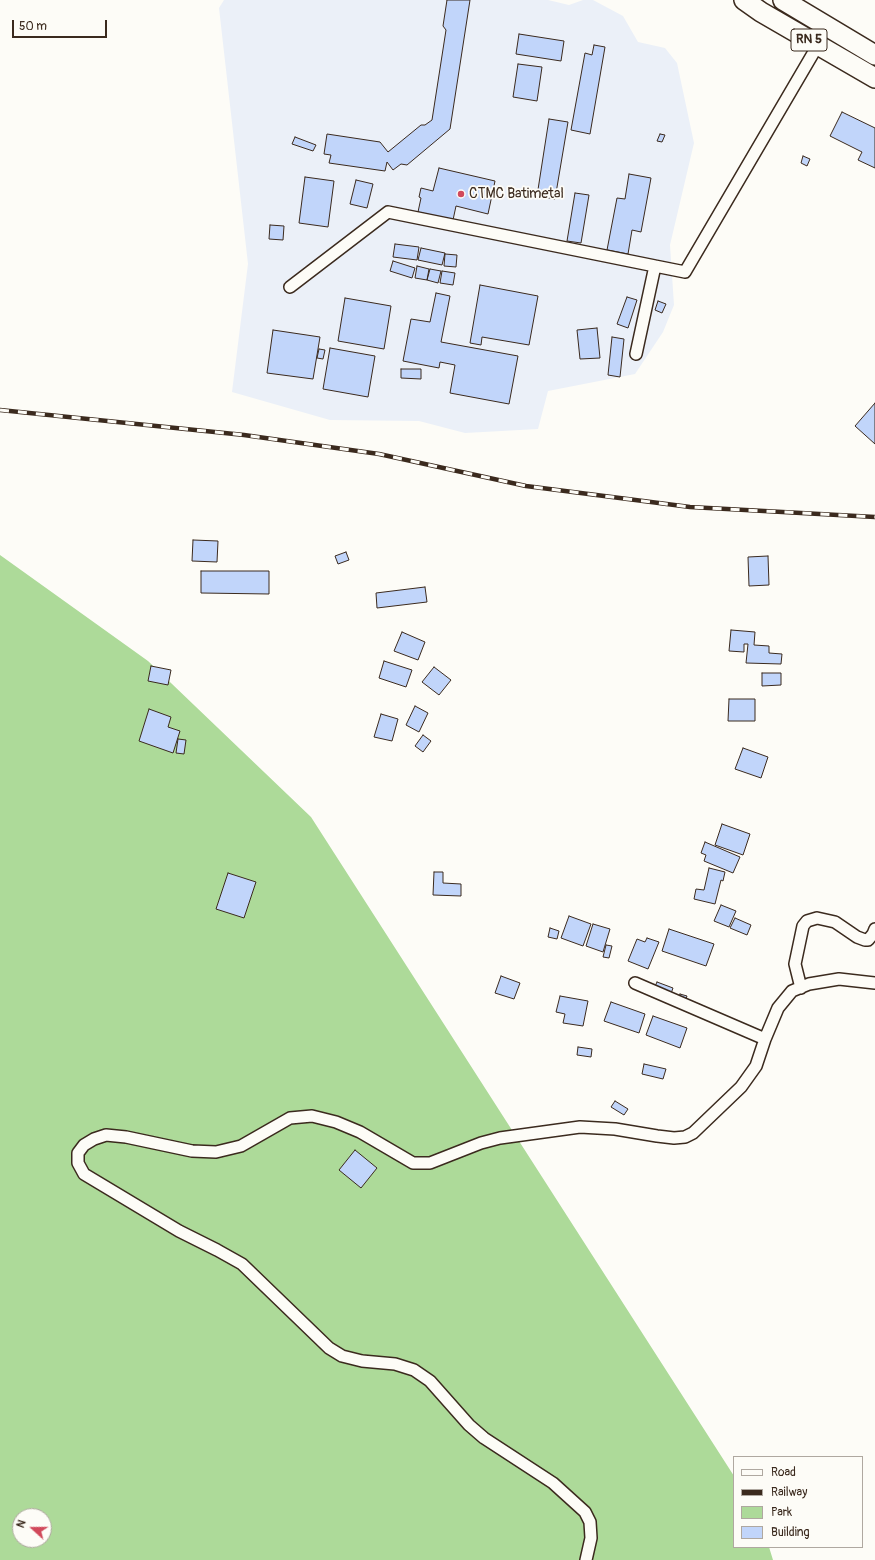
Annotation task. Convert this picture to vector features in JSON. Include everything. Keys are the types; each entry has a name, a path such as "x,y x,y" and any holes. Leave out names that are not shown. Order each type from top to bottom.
{"highway":[{"name":"RN 5","path":"744,0 761,12 875,78"},
{"name":"RN 5","path":"783,0 875,55"}],"street":[{"path":"290,287 388,212 685,272 818,45"},
{"path":"636,354 655,266"},
{"path":"801,988 795,964 803,926 807,921 818,918 835,922 857,937 865,940 868,940 875,929"},
{"path":"586,1560 591,1538 590,1522 585,1512 553,1483 484,1438 469,1425 430,1381 414,1370 395,1364 362,1361 342,1356 329,1348 242,1264 179,1231 84,1174 78,1163 78,1153 84,1145 94,1139 106,1136 126,1137 192,1151 216,1152 241,1146 290,1118 312,1116 336,1122 360,1132 413,1163 430,1163 481,1143 500,1138 580,1127 615,1128 658,1136 674,1138 685,1137 692,1133 741,1087 756,1066 764,1039 778,1008 792,991 809,984 839,979 875,984"},
{"path":"635,983 764,1039"}],"shaded area":[{"name":"CTMC Batimetal","path":"224,0 548,0 569,5 583,0 593,0 623,16 638,42 665,48 677,63 694,143 670,245 674,305 663,332 635,374 548,391 538,429 465,433 419,421 330,420 232,392 248,264 219,8"}],"green space":[{"path":"0,555 148,661 311,817 733,1474 733,1548 769,1548 773,1560 0,1560"}],"building":[{"path":"447,0 470,0 450,129 407,165 401,164 393,170 387,162 385,171 329,163 331,155 324,154 327,134 380,142 388,152 421,125 425,125 432,120 446,30 443,26"},
{"path":"519,34 564,41 561,61 516,54"},
{"path":"594,45 605,47 590,134 571,130 585,53 592,55"},
{"path":"518,64 542,67 537,101 513,97"},
{"path":"842,112 875,128 875,168 858,160 862,152 830,136"},
{"path":"549,119 568,122 555,199 537,196"},
{"path":"660,134 665,135 662,142 657,141"},
{"path":"295,137 316,145 313,151 292,144"},
{"path":"803,156 810,159 807,166 801,163"},
{"path":"439,168 495,181 488,214 456,206 453,220 418,212 421,198 419,197 421,188 433,191"},
{"path":"629,174 651,178 641,232 632,230 628,254 607,250 617,198 625,199"},
{"path":"305,177 334,181 328,227 299,223"},
{"path":"356,180 373,184 367,208 350,204"},
{"path":"575,193 589,195 581,243 567,241"},
{"path":"270,225 284,226 283,240 269,239"},
{"path":"395,244 419,247 417,260 393,257"},
{"path":"421,248 445,253 442,265 418,260"},
{"path":"445,254 457,255 456,267 444,266"},
{"path":"393,261 415,268 412,278 390,271"},
{"path":"417,266 429,269 427,280 415,278"},
{"path":"430,269 441,271 438,283 427,280"},
{"path":"442,271 455,273 453,285 440,283"},
{"path":"480,285 538,296 529,345 482,337 481,345 470,343"},
{"path":"436,293 450,296 441,342 518,356 509,404 450,393 455,365 440,362 439,368 403,361 411,319 430,322"},
{"path":"627,297 637,300 628,328 617,324"},
{"path":"345,298 391,306 384,349 338,341"},
{"path":"658,301 666,304 662,313 655,310"},
{"path":"597,328 600,358 580,359 577,330"},
{"path":"273,330 320,337 313,379 267,373"},
{"path":"612,337 624,339 620,377 608,375"},
{"path":"330,348 375,356 368,397 323,389"},
{"path":"319,349 325,350 323,359 317,358"},
{"path":"401,369 421,369 421,379 401,378"},
{"path":"875,403 875,444 855,426"},
{"path":"193,540 218,541 217,562 192,561"},
{"path":"346,552 349,560 338,564 335,556"},
{"path":"768,556 769,585 749,586 748,557"},
{"path":"201,571 269,571 269,594 201,593"},
{"path":"425,587 427,602 377,608 376,593"},
{"path":"731,630 755,632 754,645 769,646 769,653 782,654 781,664 746,663 748,644 744,644 744,652 729,651"},
{"path":"402,632 425,642 418,660 394,651"},
{"path":"384,661 412,670 406,687 379,678"},
{"path":"151,666 171,670 168,685 148,681"},
{"path":"434,667 451,680 439,695 422,682"},
{"path":"762,673 781,673 781,685 762,686"},
{"path":"729,699 755,699 755,721 728,721"},
{"path":"415,706 428,713 419,732 406,725"},
{"path":"149,709 171,717 168,727 180,731 173,753 139,741"},
{"path":"381,714 398,719 392,741 374,737"},
{"path":"423,735 431,741 423,752 415,746"},
{"path":"178,739 186,740 184,754 176,753"},
{"path":"743,748 768,757 761,778 735,769"},
{"path":"722,824 750,834 743,855 715,845"},
{"path":"705,842 740,857 733,873 704,861 706,855 701,853"},
{"path":"709,868 725,872 723,881 721,880 715,904 694,899 696,889 704,890"},
{"path":"434,872 443,872 443,883 461,884 461,896 433,895"},
{"path":"228,873 256,882 244,918 216,909"},
{"path":"721,905 736,911 729,927 714,921"},
{"path":"569,916 591,924 583,946 561,938"},
{"path":"735,918 751,925 747,935 730,928"},
{"path":"593,924 610,929 603,952 586,946"},
{"path":"550,928 559,931 557,939 548,937"},
{"path":"669,929 714,944 706,966 662,951"},
{"path":"647,938 659,942 648,969 628,961 637,939 645,942"},
{"path":"606,945 612,946 609,958 603,957"},
{"path":"501,976 520,983 514,999 495,993"},
{"path":"657,982 673,988 669,999 652,993"},
{"path":"680,994 687,996 684,1005 677,1003"},
{"path":"560,996 588,1001 583,1026 563,1023 565,1014 556,1012"},
{"path":"611,1002 645,1014 639,1033 604,1021"},
{"path":"653,1016 687,1028 680,1048 646,1035"},
{"path":"578,1047 592,1049 591,1057 577,1055"},
{"path":"644,1064 666,1069 663,1079 642,1074"},
{"path":"615,1101 628,1109 624,1115 611,1107"},
{"path":"355,1150 377,1168 361,1188 339,1170"}],"railway":[{"path":"0,410 244,435 379,454 526,486 690,507 875,517"}],"place":[{"name":"CTMC Batimetal","path":"461,194"}]}
